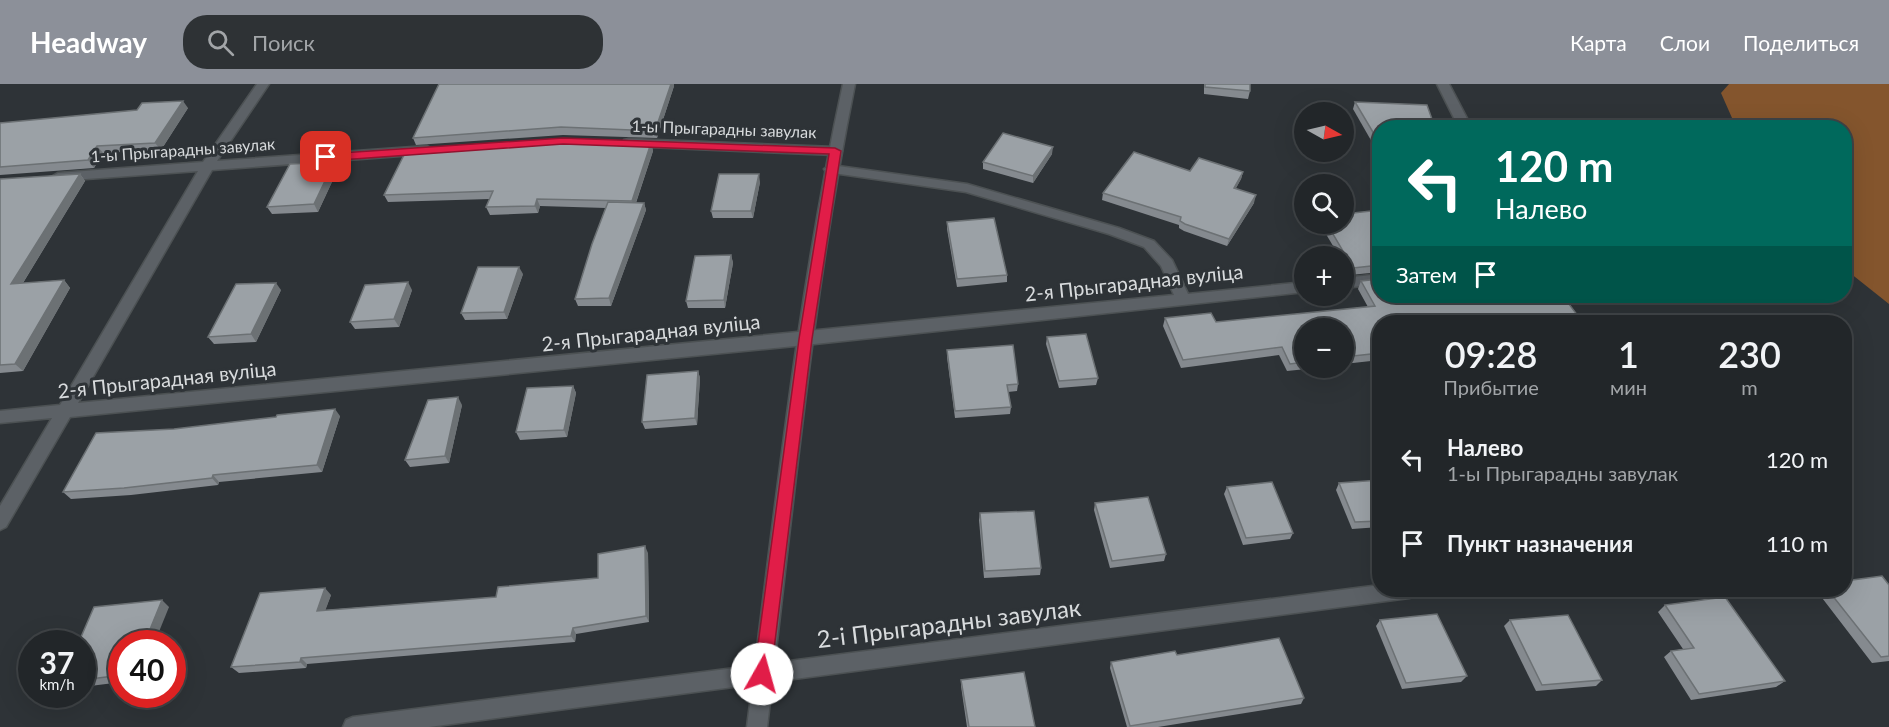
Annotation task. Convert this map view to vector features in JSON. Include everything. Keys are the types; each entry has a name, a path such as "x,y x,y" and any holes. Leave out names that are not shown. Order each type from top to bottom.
{"street":[{"path":"0,522 208,165 263,84"},
{"path":"758,727 762,674 805,339 831,169 849,84"},
{"path":"1443,84 1462,120"},
{"name":"1-ы Прыгарадны завулак","path":"610,143 835,151"},
{"name":"1-ы Прыгарадны завулак","path":"46,178 445,149"},
{"path":"831,169 967,188 1043,208 1123,234 1149,244 1167,264 1183,299"},
{"path":"1354,282 1372,280"},
{"name":"2-я Прыгарадная вуліца","path":"0,417 805,339 1294,288"},
{"name":"2-і Прыгарадны завулак","path":"353,727 1372,595"}],"shaded area":[{"path":"1729,84 1889,84 1889,304 1852,275 1852,120 1733,120 1721,93"}],"building":[{"path":"439,84 671,84 655,131 561,127 413,138"},
{"path":"1205,84 1250,84 1250,91 1205,87"},
{"path":"183,101 155,143 97,146 88,160 0,167 0,123 137,110 142,103"},
{"path":"1355,102 1427,105 1432,120 1372,120 1372,131"},
{"path":"1003,133 1053,147 1033,176 983,162"},
{"path":"561,140 651,143 632,201 537,199 535,206 486,207 493,191 384,195 406,151"},
{"path":"1134,152 1190,171 1199,158 1243,172 1234,188 1256,195 1229,239 1185,224 1180,221 1181,217 1103,193"},
{"path":"334,162 314,204 267,207 290,164"},
{"path":"80,174 11,284 64,280 15,364 0,365 0,179"},
{"path":"719,174 759,174 751,211 711,211"},
{"path":"608,202 644,203 609,298 575,299 592,244"},
{"path":"1372,211 1372,266 1354,268 1354,246 1340,246 1333,234 1354,234 1354,213"},
{"path":"994,218 1007,275 957,279 947,222"},
{"path":"731,255 724,300 686,301 695,256"},
{"path":"478,267 519,267 504,312 461,313"},
{"path":"1372,280 1372,301 1361,281"},
{"path":"408,282 394,319 350,322 365,285"},
{"path":"276,283 251,334 208,337 236,284"},
{"path":"1373,303 1568,303 1577,315 1372,315 1372,354 1354,356 1354,318 1294,318 1294,363 1290,364 1282,347 1183,360 1165,318 1211,313 1216,322 1375,306"},
{"path":"1086,334 1098,378 1059,381 1047,337"},
{"path":"1013,345 1018,384 1007,385 1011,407 955,411 947,350"},
{"path":"698,371 695,418 642,422 647,375"},
{"path":"573,386 564,430 516,432 527,388"},
{"path":"458,397 445,456 405,460 428,400"},
{"path":"335,409 317,465 213,475 212,478 124,488 63,492 96,433 174,429"},
{"path":"1372,481 1372,521 1355,522 1339,483"},
{"path":"1272,482 1293,533 1246,538 1227,487"},
{"path":"1148,497 1166,554 1112,561 1095,503"},
{"path":"1034,511 1041,568 985,571 980,513"},
{"path":"645,546 646,616 573,628 571,636 301,658 300,662 231,667 260,593 325,588 317,611 496,597 498,587 598,578 598,554"},
{"path":"1882,576 1889,585 1889,656 1881,657 1834,597 1852,597 1852,580"},
{"path":"1725,597 1785,681 1699,694 1671,651 1694,648 1665,605"},
{"path":"162,600 150,630 108,630 108,677 96,678 96,630 84,630 94,607"},
{"path":"1437,614 1467,676 1406,683 1380,620"},
{"path":"1568,615 1602,680 1542,685 1510,620"},
{"path":"1279,638 1304,698 1130,726 1111,662 1175,651 1177,655"},
{"path":"1024,672 1035,727 969,727 961,680"}],"route":[{"path":"326,157 563,141 835,151 805,339 762,674"}]}
